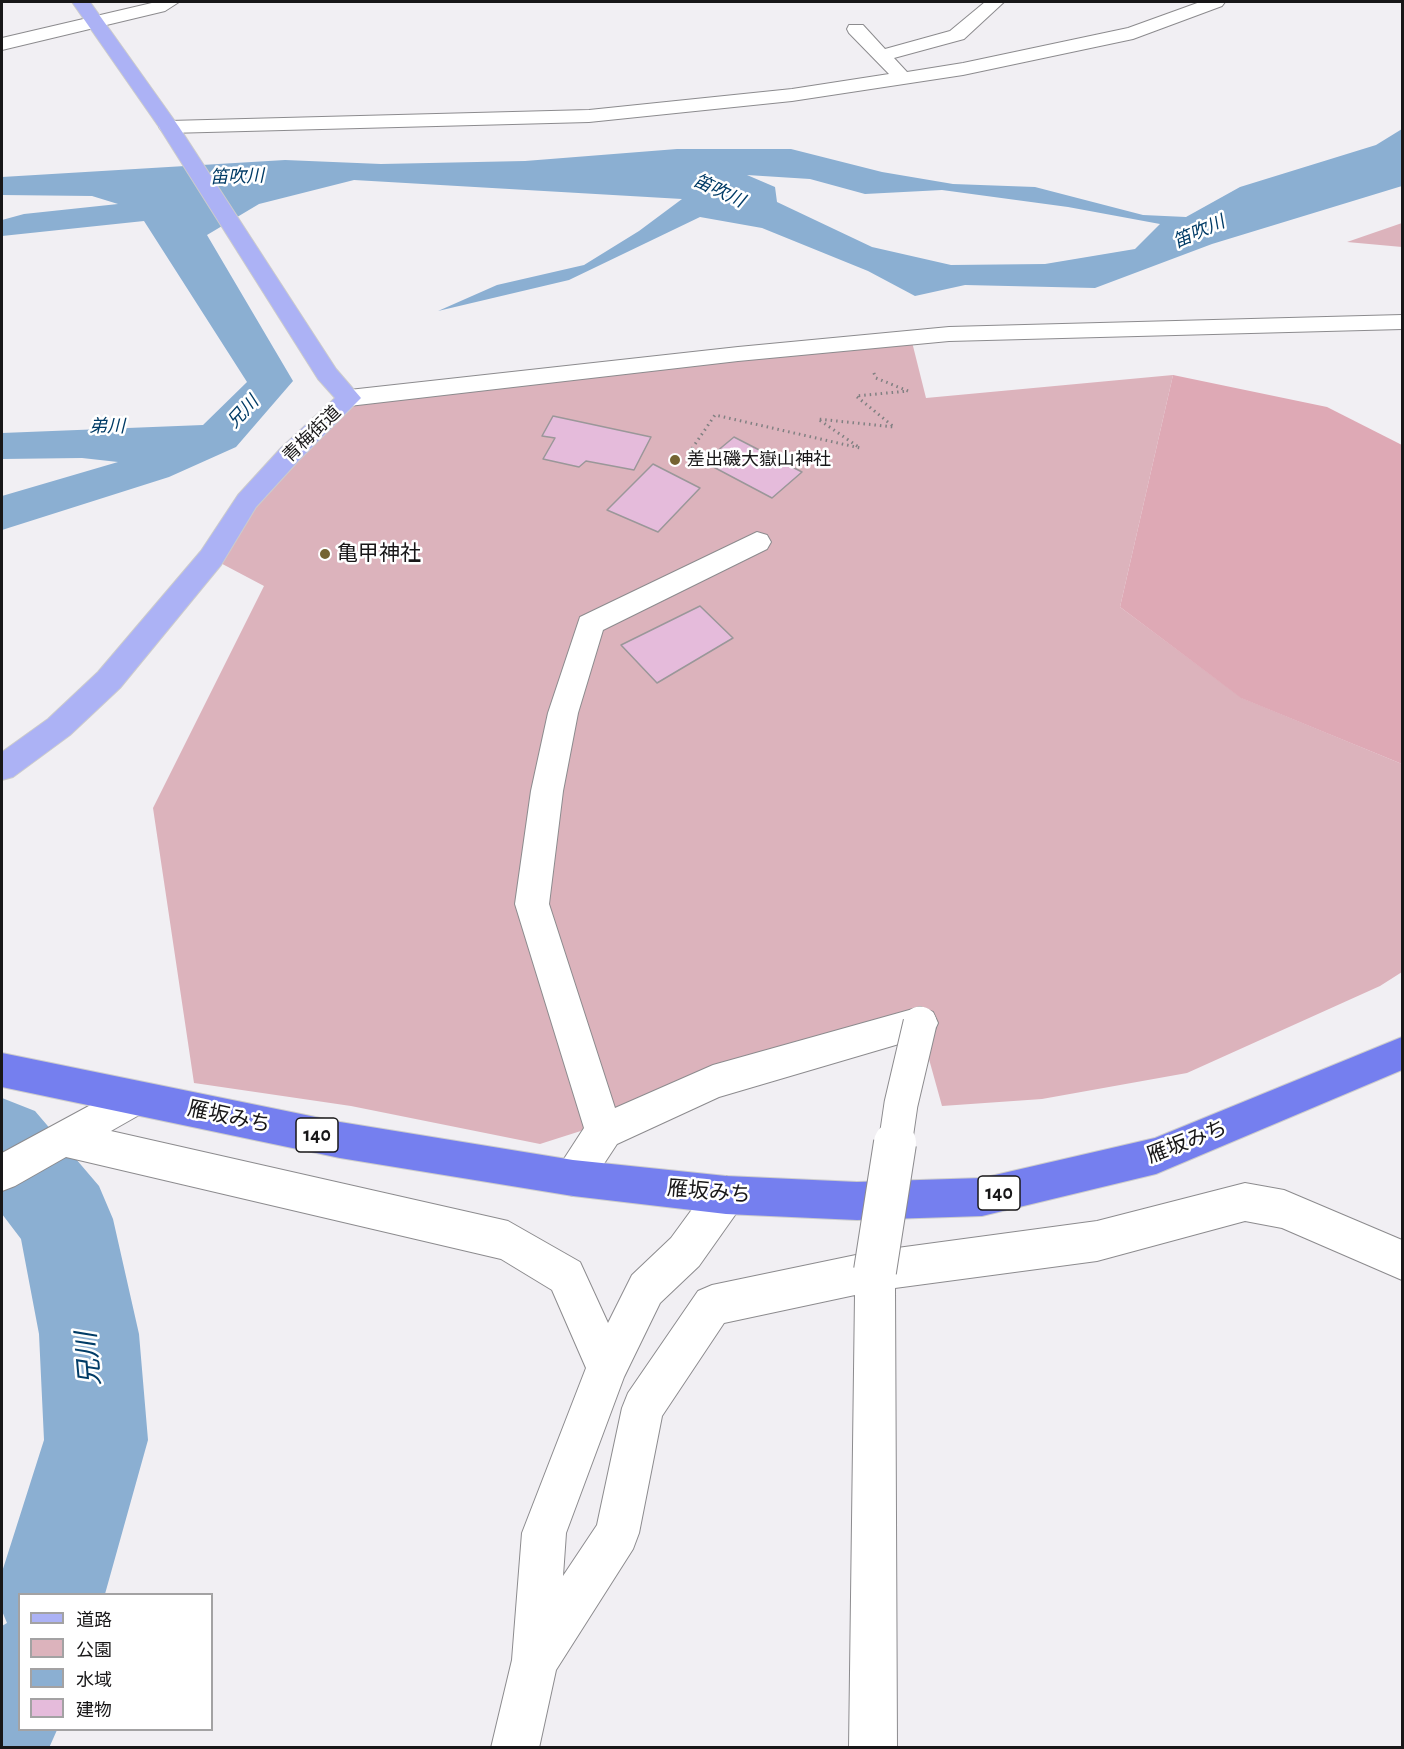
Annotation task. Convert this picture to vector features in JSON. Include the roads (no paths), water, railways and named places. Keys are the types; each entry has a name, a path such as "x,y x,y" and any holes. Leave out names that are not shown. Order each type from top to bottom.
{"highway":[{"name":"雁坂みち","path":"2,1070 340,1140 573,1178 726,1195 857,1201 982,1197 1156,1156 1402,1053"}],"main road":[{"name":"青梅街道","path":"2,768 59,727 109,680 211,558 247,501 290,454 349,398 327,374 172,132 81,2"}],"street":[{"path":"2,44 159,7 170,2"},
{"path":"882,55 957,35 996,2"},
{"path":"172,132 589,116 792,95 963,69 1133,33 1216,2"},
{"path":"856,29 902,78"},
{"path":"349,398 949,334 1402,322"},
{"path":"604,1131 532,904 547,791 563,713 590,624 757,542"},
{"path":"573,1178 604,1131 714,1082 920,1023 901,1104 875,1271 873,1748"},
{"path":"2,1173 135,1098"},
{"path":"62,1138 508,1241 566,1276 607,1368"},
{"path":"514,1748 535,1660 543,1533 607,1368 646,1289 685,1252 726,1195"},
{"path":"535,1660 617,1533 643,1408 711,1305 875,1271 1097,1241 1245,1202 1284,1209 1402,1260"}],"water":[{"name":"笛吹川","path":"1402,129 1402,186 1212,244 1095,288 965,285 915,296 868,271 762,228 700,217 569,280 438,311 497,285 584,265 639,231 682,199 354,180 259,204 207,235 293,381 236,447 169,477 2,530 2,496 118,462 82,458 2,459 2,433 203,425 247,382 144,221 2,236 2,220 24,214 118,204 92,196 2,195 2,177 285,160 381,164 525,161 677,149 791,149 882,172 953,184 1035,187 1143,215 1186,217 1240,187 1376,145","holes":["747,175 810,179 865,194 942,190 1068,207 1160,224 1135,249 1045,264 951,265 872,247 777,202 775,187"]}],"waterway":[{"name":"兄川","path":"2,1142 65,1219 89,1334 96,1440 50,1593"},
{"name":"兄川","path":"2,1722 18,1680"}],"place":[{"name":"差出磯大嶽山神社","path":"675,460"},
{"name":"亀甲神社","path":"325,554"}],"water label":[{"name":"弟川","path":"107,427"}]}
